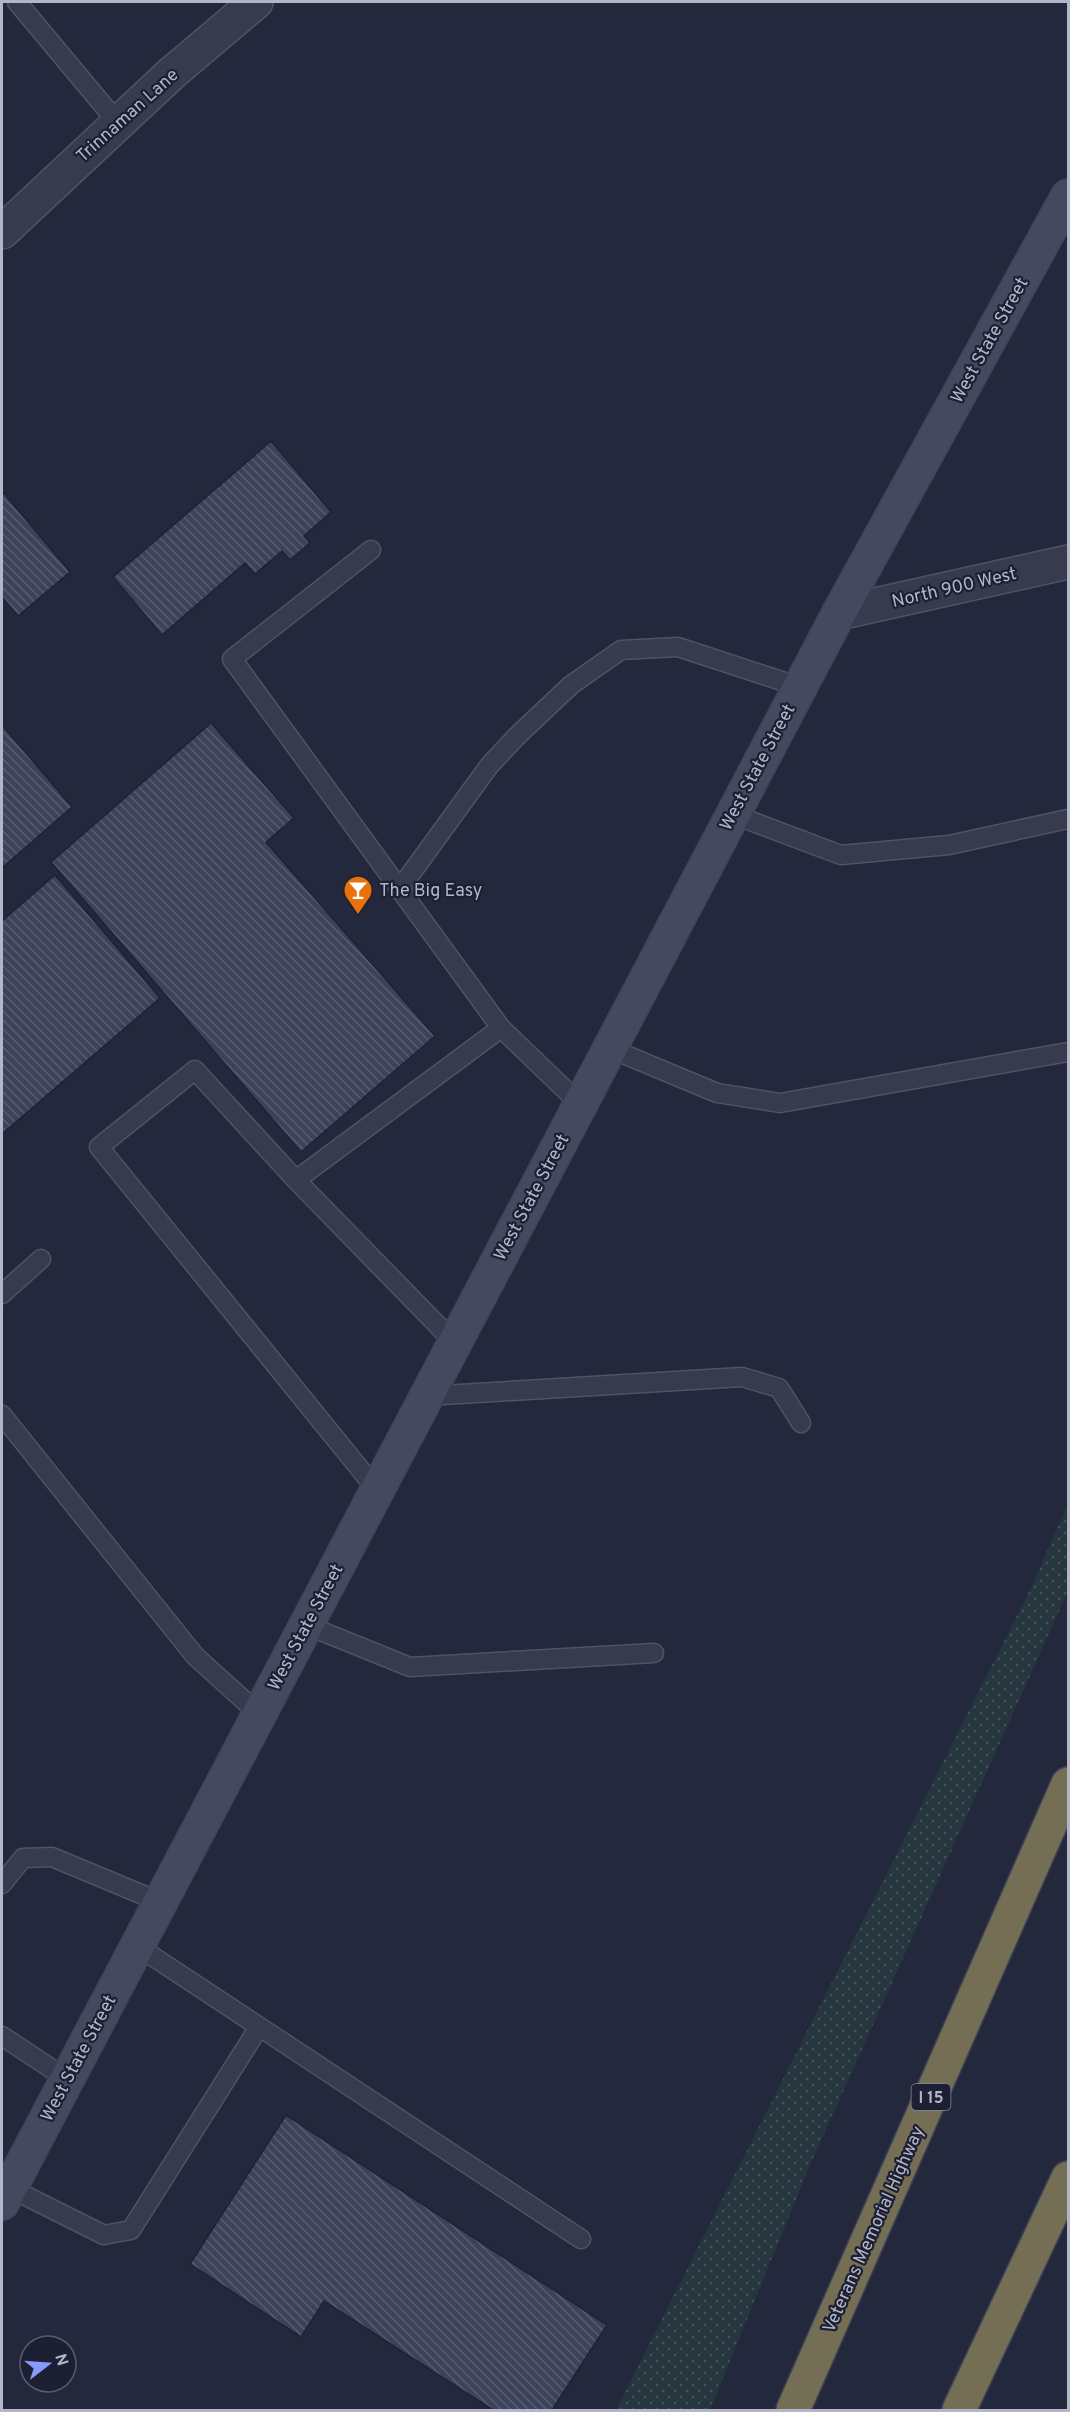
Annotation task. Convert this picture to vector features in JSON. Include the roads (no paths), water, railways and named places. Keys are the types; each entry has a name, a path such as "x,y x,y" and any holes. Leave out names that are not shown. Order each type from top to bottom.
{"highway":[{"name":"Veterans Memorial Highway","path":"793,2410 1068,1784"},
{"path":"959,2410 1068,2178"}],"main road":[{"name":"West State Street","path":"6,2196 732,814 839,613 1068,196"}],"street":[{"name":"Trinnaman Lane","path":"2,232 118,123 256,2"},
{"name":"North 900 West","path":"839,613 1068,562"}],"lane":[{"path":"17,2 118,123"},
{"path":"371,550 232,659 501,1028 580,1104"},
{"path":"399,890 489,766 571,685 621,650 678,647 800,687"},
{"path":"732,814 842,855 949,845 1068,819"},
{"path":"296,1180 501,1028"},
{"path":"609,1047 717,1093 780,1103 1068,1052"},
{"path":"377,1490 99,1147 195,1070 296,1180 455,1343"},
{"path":"2,1294 41,1259"},
{"path":"427,1395 742,1377 779,1388 801,1423"},
{"path":"2,1415 195,1656 259,1714"},
{"path":"306,1625 410,1667 654,1653"},
{"path":"2,1884 23,1858 52,1857 160,1902"},
{"path":"137,1946 581,2239"},
{"path":"6,2196 104,2235 131,2230 260,2027"},
{"path":"2,2036 67,2079"}],"place":[{"name":"The Big Easy","path":"358,916"}]}
